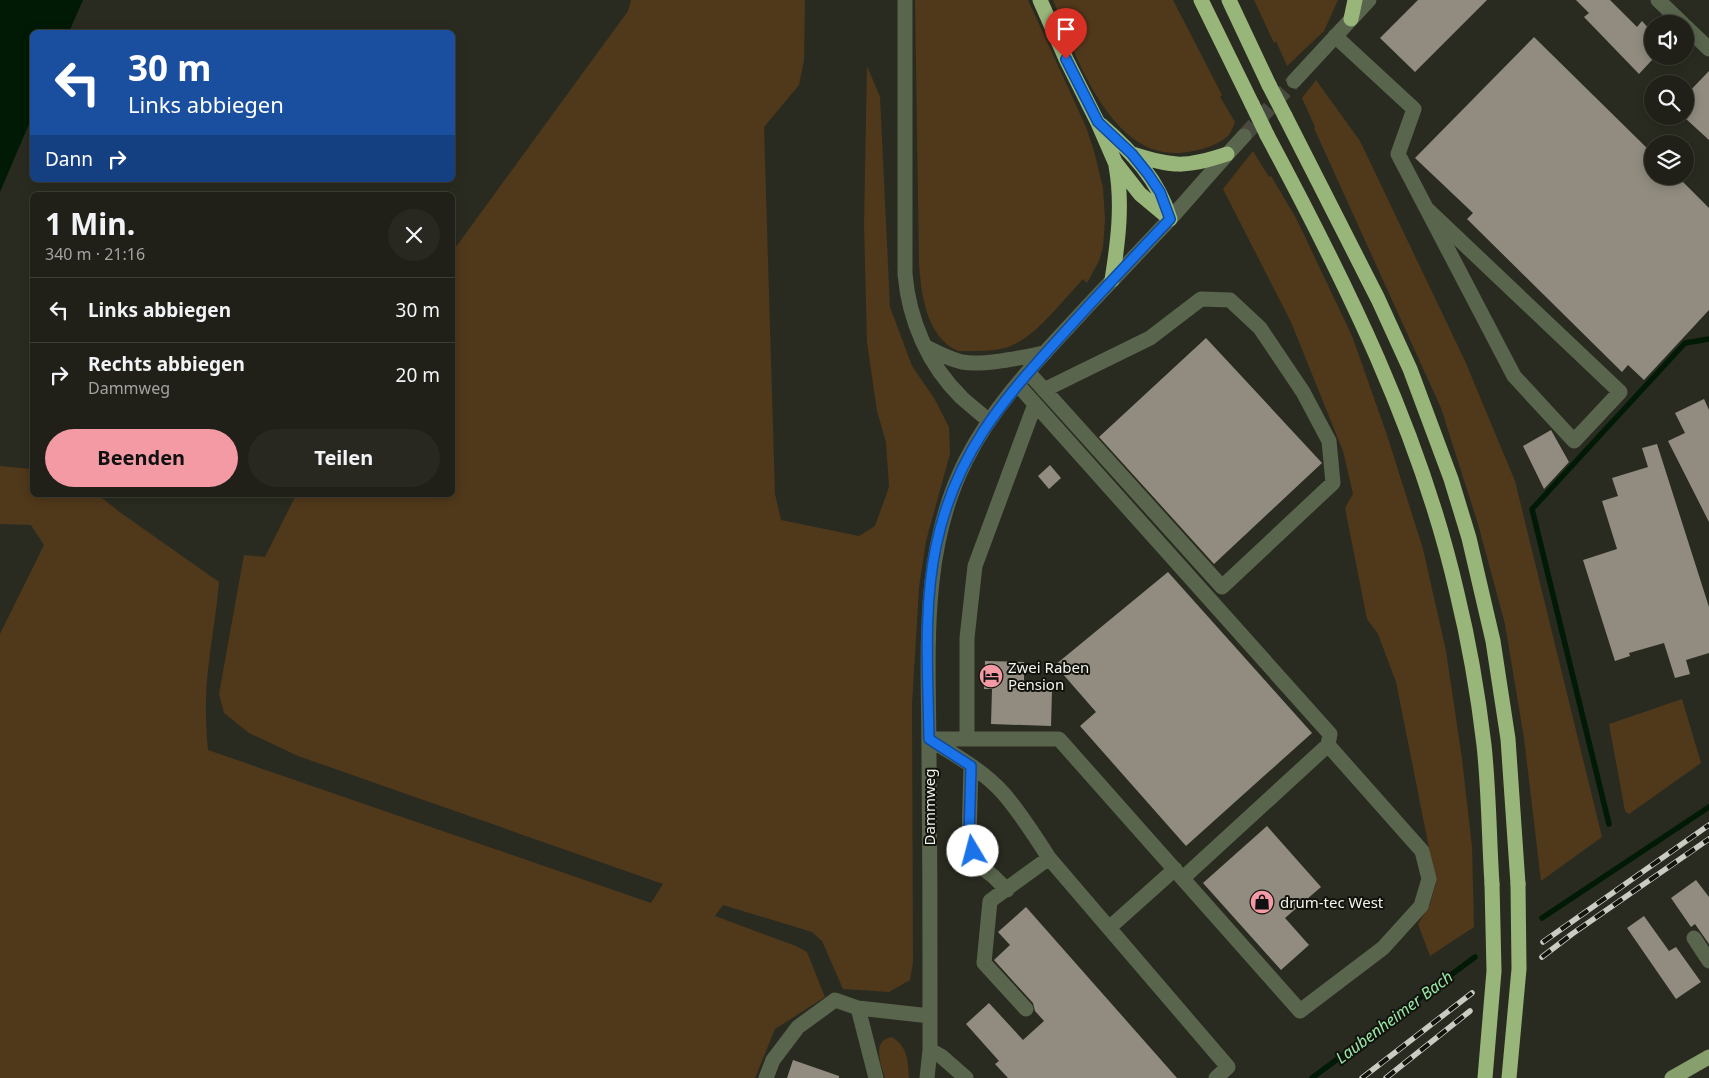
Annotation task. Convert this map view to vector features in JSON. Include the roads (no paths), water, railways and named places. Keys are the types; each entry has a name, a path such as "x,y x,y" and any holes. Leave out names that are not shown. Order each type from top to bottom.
{"highway":[{"path":"1040,0 1115,162 1119,185 1119,233 1112,280"},
{"path":"1201,0 1267,135 1325,244 1394,396 1420,464 1461,611 1469,648 1484,745 1492,884 1494,972 1484,1078"},
{"path":"1229,0 1285,116 1378,299 1410,369 1451,479 1469,538 1493,641 1508,739 1518,884 1518,969 1509,1078"},
{"path":"1352,19 1355,0"},
{"path":"1098,122 1132,154 1148,174 1160,192 1170,219"},
{"path":"1132,154 1164,164 1176,165 1206,161 1227,154"},
{"path":"1115,162 1140,194 1170,219"}],"main road":[{"path":"1672,1078 1709,1057"}],"street":[{"path":"905,0 905,274 910,311 924,346 953,388 989,421"},
{"path":"1294,81 1369,0"},
{"path":"1658,0 1674,15"},
{"path":"1694,35 1709,49"},
{"path":"1335,36 1414,109 1398,154 1514,376 1574,441 1620,392 1427,209"},
{"name":"Dammweg","path":"927,1078 930,1050 928,662 931,575 948,500 956,479 976,440 1018,385 1045,353 1170,219 1244,136"},
{"path":"1028,373 1222,587 1333,483 1329,441 1303,392 1260,328 1230,300 1201,299 1150,338 1044,390"},
{"path":"924,346 943,356 964,362 1015,358 1045,353"},
{"path":"1018,385 1330,734 1328,745 1179,873 1109,928"},
{"path":"967,738 967,638 975,566 1035,404"},
{"path":"929,739 1059,738 1300,1011 1383,948 1421,906 1429,879 1422,851 1328,745"},
{"path":"929,739 971,766 1003,793 1030,826 1049,858 1228,1067 1216,1078"},
{"path":"971,766 969,838 977,864 993,876 1006,890"},
{"path":"1026,1009 984,963 990,901 1049,858"},
{"path":"1694,938 1709,961"},
{"path":"766,1078 773,1060 798,1027 835,1000 858,1008 930,1016"},
{"path":"858,1008 876,1078"},
{"path":"930,1050 941,1056 966,1078"}],"waterway":[{"path":"1609,824 1532,509 1685,343 1709,339"},
{"name":"Laubenheimer Bach","path":"1542,918 1709,807"},
{"name":"Laubenheimer Bach","path":"1312,1078 1475,957"}],"tunnel":[{"path":"1244,136 1294,81"}],"railway":[{"path":"1543,942 1709,825"},
{"path":"1542,957 1709,839"},
{"path":"1362,1078 1472,993"},
{"path":"1386,1078 1470,1011"}],"place":[{"name":"Zwei Raben Pension","path":"991,676"},
{"name":"drum-tec West","path":"1262,902"}]}
